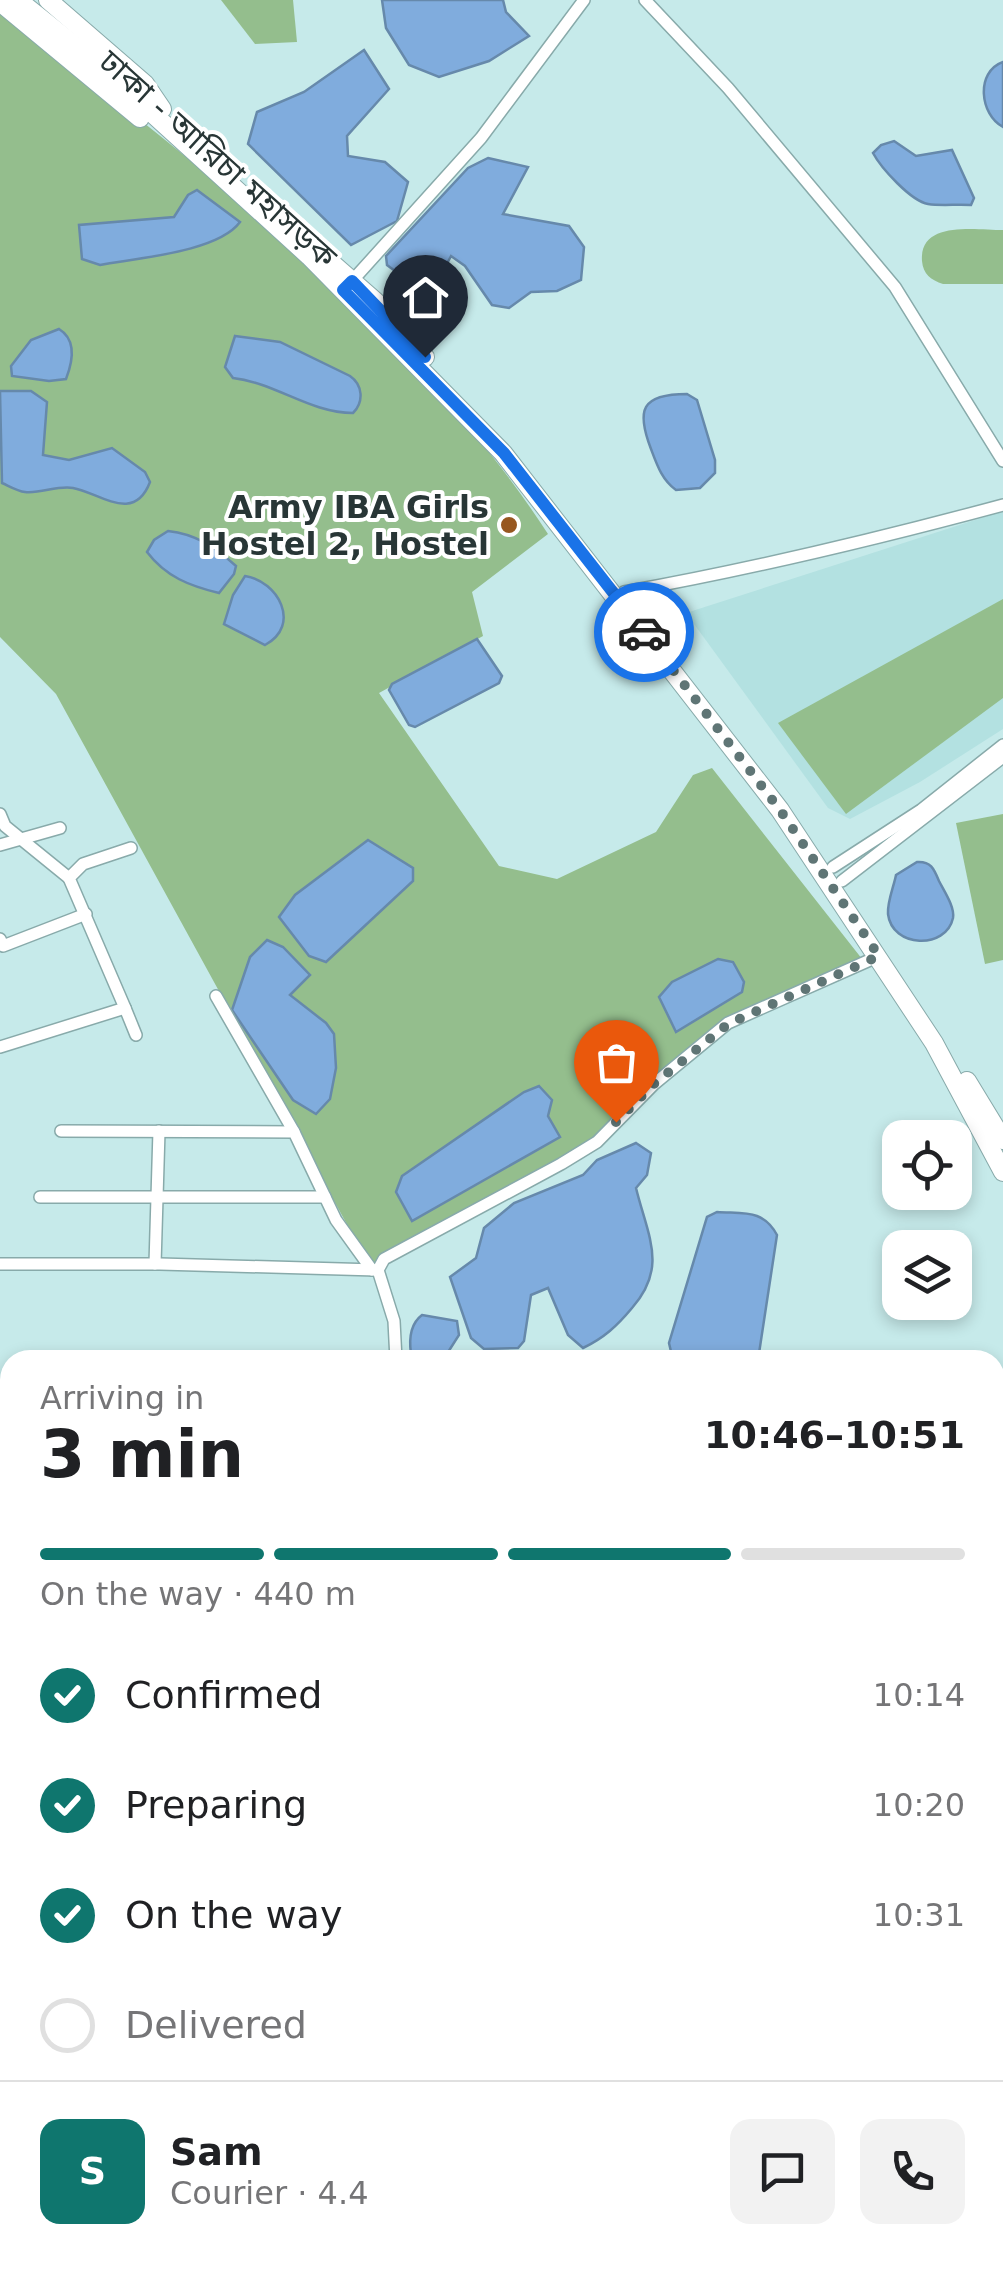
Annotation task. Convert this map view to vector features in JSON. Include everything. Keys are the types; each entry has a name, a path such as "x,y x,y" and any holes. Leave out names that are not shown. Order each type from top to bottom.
{"highway":[{"path":"18,0 98,64 348,286 504,453 780,810 934,1043 1001,1167"},
{"name":"ঢাকা - আরিচা মহাসড়ক","path":"35,0 100,51 348,286 374,301 551,497 837,874 900,968 1003,1140"},
{"path":"48,0 145,84 162,109"},
{"path":"0,2 208,176 236,189"}],"street":[{"path":"348,286 481,138 584,0"},
{"path":"645,0 728,88 896,288 1003,461"},
{"path":"624,592 842,548 1003,505"},
{"path":"837,874 1003,744"},
{"path":"837,874 1003,757"},
{"path":"0,814 5,826 69,878 136,1034"},
{"path":"0,845 60,828"},
{"path":"69,878 83,864 131,848"},
{"path":"0,939 2,946 86,914"},
{"path":"375,1270 384,1259 597,1142 654,1084 728,1024 879,956"},
{"path":"216,996 294,1132 336,1220 375,1270 394,1321 395,1350"},
{"path":"0,1047 124,1008"},
{"path":"155,1264 160,1131"},
{"path":"62,1132 294,1132"},
{"path":"40,1197 325,1197"},
{"path":"0,1264 375,1270"}],"shaded area":[{"path":"1003,511 1003,729 920,782 850,819 828,808 686,613"}],"green space":[{"path":"221,0 293,0 297,42 255,44"},
{"path":"0,8 223,187 365,315 493,456 548,534 472,592 483,636 379,693 499,866 557,879 656,832 693,775 712,768 866,964 728,1023 576,1155 372,1270 56,694 0,637"},
{"path":"1003,230 1003,284 943,284 924,270 924,248 939,233"},
{"path":"1003,599 1003,698 846,814 778,723"},
{"path":"1003,814 1003,960 985,964 956,823"}],"water":[{"path":"382,0 503,0 506,12 529,36 489,61 439,77 409,65 386,28"},
{"path":"364,50 389,89 347,136 348,156 385,162 408,182 397,221 351,245 248,144 257,112 304,92"},
{"path":"1003,62 1003,127 989,113 984,94 988,75"},
{"path":"894,141 916,156 952,150 974,198 971,205 928,204 905,190 873,153"},
{"path":"488,158 528,167 503,214 569,226 584,247 581,280 557,291 531,292 509,308 492,305 465,266 451,256 434,288 422,291 387,265 386,256 468,168"},
{"path":"197,190 240,222 214,240 176,252 100,265 82,259 79,225 174,217 188,195"},
{"path":"59,329 71,345 66,379 12,376 11,366 31,340"},
{"path":"235,336 280,342 350,376 360,389 357,409 353,413 337,412 233,378 225,367"},
{"path":"0,391 31,391 47,402 43,455 69,460 112,448 145,472 150,482 143,495 126,504 73,488 25,492 2,483"},
{"path":"687,394 697,400 715,460 715,473 700,488 676,490 658,466 646,435 644,414 651,401"},
{"path":"168,531 205,542 236,566 219,593 179,579 147,552 154,540"},
{"path":"245,576 267,586 281,605 282,626 265,645 224,624 233,595"},
{"path":"477,639 502,676 499,683 415,727 409,725 389,690 392,684"},
{"path":"368,840 413,868 413,881 326,962 309,956 279,917 295,895"},
{"path":"917,862 934,869 953,914 948,928 930,940 908,939 892,925 888,914 896,875"},
{"path":"267,940 283,947 310,975 290,995 334,1034 336,1068 330,1099 316,1114 293,1100 232,1010 250,957"},
{"path":"718,959 733,962 744,982 742,992 676,1032 659,997 672,982"},
{"path":"539,1086 552,1100 548,1116 560,1137 412,1221 396,1192 402,1176 524,1092"},
{"path":"636,1143 651,1153 647,1175 636,1188 650,1237 652,1265 643,1293 632,1308 610,1331 583,1348 568,1335 548,1288 531,1295 524,1341 518,1348 484,1349 471,1338 450,1277 476,1258 484,1228 514,1203 583,1175 597,1160"},
{"path":"717,1212 744,1213 766,1221 777,1235 760,1350 671,1350 669,1343 707,1217"},
{"path":"422,1315 457,1321 459,1335 449,1350 411,1350 415,1323"}],"way so far":[{"path":"616,1122 654,1084 728,1024 879,956 780,810 644,632"}],"place":[{"name":"Army IBA Girls Hostel 2, Hostel","path":"509,525"}],"route":[{"path":"425,357 352,281 343,290 504,453 644,632"}]}
